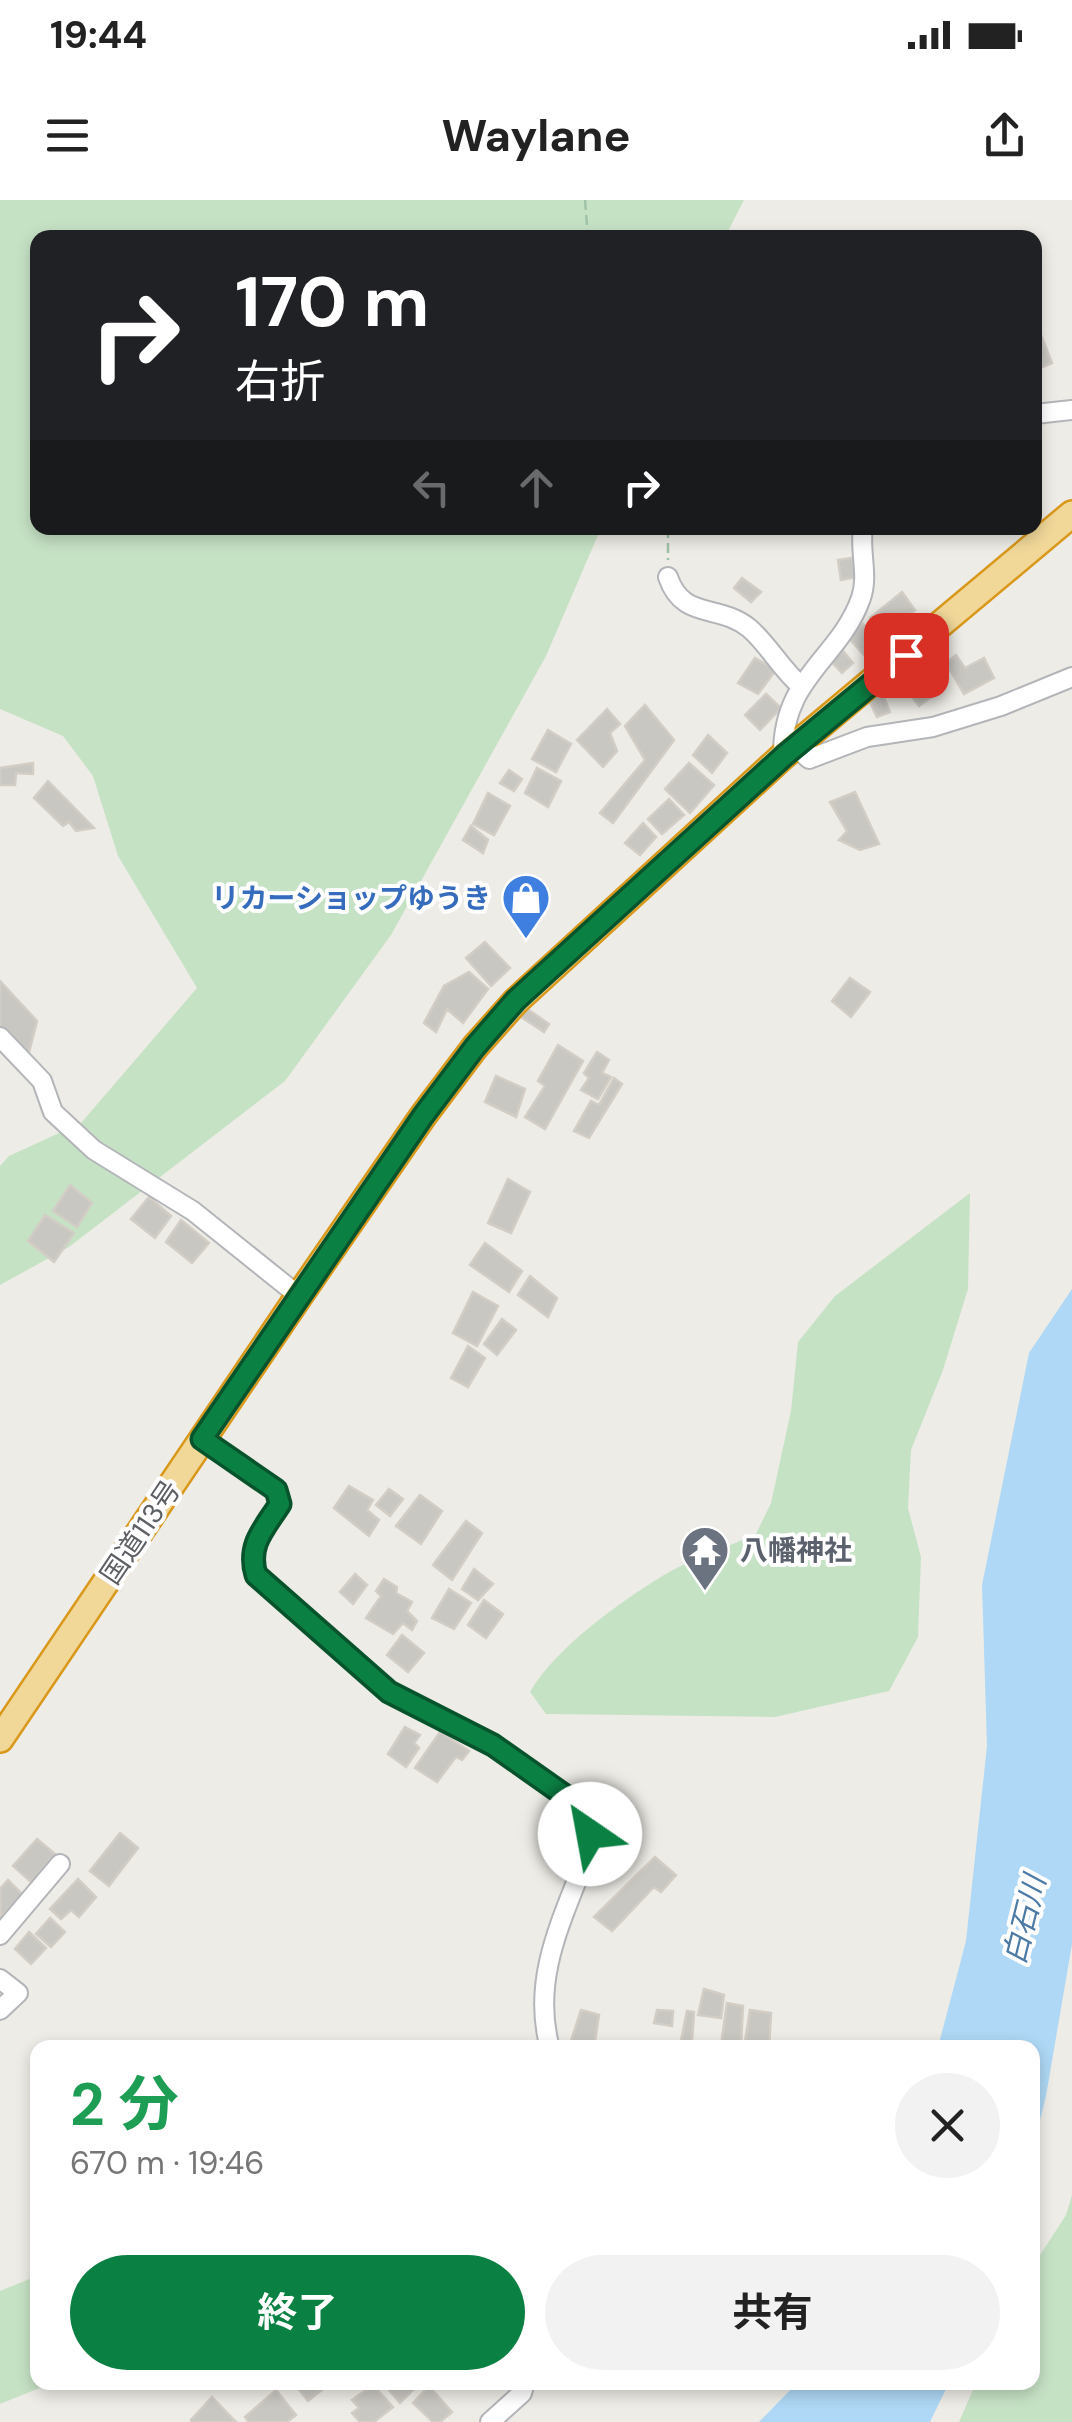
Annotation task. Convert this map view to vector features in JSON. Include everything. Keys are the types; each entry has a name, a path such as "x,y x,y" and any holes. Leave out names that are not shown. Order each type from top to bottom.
{"highway":[{"name":"国道113号","path":"0,1739 423,1116 516,1000 790,752 1072,514"}],"street":[{"path":"1042,413 1072,410"},
{"path":"862,535 862,596 852,618 801,686 783,727 790,752 808,759 867,737 933,727 1001,706 1072,677"},
{"path":"668,576 673,593 684,604 716,612 748,628 801,686"},
{"path":"0,1037 42,1081 53,1112 94,1150 193,1211 299,1296"},
{"path":"202,1439 276,1490 280,1504 255,1544 251,1559 256,1575 389,1692 493,1745 561,1792 584,1814 590,1834 589,1849 547,1957 544,2004 549,2040"},
{"path":"0,1935 60,1864"},
{"path":"0,1979 18,1992 0,2010"},
{"path":"490,2422 523,2390"}],"path":[{"path":"585,200 587,230"},
{"path":"668,535 668,576"}],"green space":[{"path":"0,200 744,200 729,230 30,230 30,535 598,535 546,656 391,935 285,1081 69,1247 0,1285 0,1166 9,1156 81,1123 197,988 118,856 93,776 63,736 0,709"},
{"path":"970,1193 968,1289 943,1370 911,1450 908,1508 921,1557 918,1637 889,1691 775,1717 546,1714 530,1692 555,1659 590,1627 675,1569 756,1534 771,1503 791,1411 798,1342 835,1296"},
{"path":"1072,2195 1072,2422 959,2422 973,2390 1040,2390 1040,2255 1066,2215"},
{"path":"30,2279 30,2390 35,2390 0,2404 0,2291"}],"water":[{"name":"白石川","path":"1072,1289 1072,1944 1040,2120 1040,2040 940,2040 966,1941 987,1746 982,1585 1029,1353"},
{"path":"789,2390 946,2390 930,2422 759,2422"}],"building":[{"path":"1042,338 1052,363 1042,367"},
{"path":"852,558 856,577 841,580 838,560"},
{"path":"742,578 761,592 751,602 734,588"},
{"path":"902,592 915,610 885,636 870,618"},
{"path":"863,624 879,644 864,655 848,637"},
{"path":"839,646 853,663 842,673 828,658"},
{"path":"916,649 943,688 919,706 890,667"},
{"path":"956,655 965,668 984,658 994,678 964,694 946,663"},
{"path":"755,658 776,670 758,694 738,683"},
{"path":"881,690 890,712 877,717 867,696"},
{"path":"766,694 781,708 760,730 745,715"},
{"path":"645,705 674,740 613,823 600,813 645,760 625,726"},
{"path":"607,709 620,724 610,733 617,751 603,767 577,740"},
{"path":"548,730 571,744 556,772 532,759"},
{"path":"708,735 727,753 712,773 693,755"},
{"path":"33,763 33,774 16,773 15,785 0,785 0,768"},
{"path":"689,763 714,785 690,813 665,789"},
{"path":"537,768 561,781 548,807 525,793"},
{"path":"509,770 522,779 514,791 500,783"},
{"path":"48,781 94,828 76,831 69,822 63,826 34,798"},
{"path":"855,792 879,844 860,850 839,840 847,831 830,802"},
{"path":"488,793 510,806 494,835 473,824"},
{"path":"669,799 684,815 662,834 648,819"},
{"path":"643,823 656,837 640,855 625,843"},
{"path":"471,826 488,840 483,853 463,840"},
{"path":"485,942 510,968 491,986 466,958"},
{"path":"469,972 488,989 463,1023 447,1009 436,1032 424,1023 444,986"},
{"path":"850,978 870,992 851,1017 832,1001"},
{"path":"0,981 37,1021 28,1056 0,1027"},
{"path":"523,1006 549,1024 544,1032 518,1015"},
{"path":"558,1045 583,1061 545,1129 525,1117 545,1086 538,1081"},
{"path":"597,1052 609,1060 602,1073 611,1077 598,1099 581,1090 589,1078 584,1073"},
{"path":"496,1076 525,1089 516,1117 485,1102"},
{"path":"614,1078 622,1084 589,1138 574,1131 591,1101 599,1105"},
{"path":"508,1179 530,1192 511,1233 488,1223"},
{"path":"70,1185 92,1203 77,1227 53,1211"},
{"path":"149,1197 171,1216 155,1238 131,1219"},
{"path":"45,1215 74,1233 54,1262 28,1241"},
{"path":"181,1220 209,1243 192,1263 166,1242"},
{"path":"485,1243 522,1271 509,1292 470,1265"},
{"path":"530,1276 557,1298 548,1317 518,1295"},
{"path":"473,1292 498,1306 477,1346 453,1333"},
{"path":"502,1319 516,1330 497,1355 484,1344"},
{"path":"468,1346 485,1358 468,1387 451,1378"},
{"path":"349,1486 373,1500 367,1510 379,1520 369,1536 334,1508"},
{"path":"389,1489 403,1499 390,1516 376,1505"},
{"path":"420,1495 442,1511 421,1544 396,1526"},
{"path":"466,1521 482,1533 452,1580 433,1565"},
{"path":"474,1569 493,1584 478,1600 462,1589"},
{"path":"355,1574 367,1585 353,1604 340,1592"},
{"path":"384,1579 397,1587 396,1593 412,1602 407,1611 417,1621 412,1630 403,1623 393,1634 366,1618 381,1596 376,1591"},
{"path":"449,1589 471,1603 454,1629 432,1618"},
{"path":"484,1600 503,1614 486,1638 468,1625"},
{"path":"402,1635 424,1653 408,1672 387,1655"},
{"path":"405,1727 420,1735 414,1743 419,1748 406,1767 388,1754"},
{"path":"440,1732 469,1751 462,1760 456,1757 437,1782 415,1768"},
{"path":"120,1833 138,1848 109,1886 90,1871"},
{"path":"37,1839 55,1854 31,1882 13,1866"},
{"path":"655,1857 676,1875 661,1892 654,1887 612,1931 594,1917"},
{"path":"78,1879 96,1897 79,1917 71,1910 61,1919 50,1909"},
{"path":"8,1880 22,1894 1,1917 0,1889"},
{"path":"50,1918 65,1932 51,1947 36,1934"},
{"path":"29,1932 46,1948 31,1964 15,1949"},
{"path":"704,1989 724,1995 721,2018 698,2015"},
{"path":"727,2003 743,2006 741,2040 722,2040"},
{"path":"581,2010 599,2015 595,2040 571,2040"},
{"path":"657,2010 673,2011 672,2026 654,2023"},
{"path":"750,2010 771,2013 769,2040 745,2040"},
{"path":"687,2011 694,2012 692,2040 681,2040"},
{"path":"276,2390 296,2415 287,2422 249,2422 245,2417"},
{"path":"299,2390 322,2390 308,2401"},
{"path":"366,2390 378,2390 393,2407 374,2422 360,2422 352,2413 359,2408 352,2400"},
{"path":"389,2390 413,2390 400,2403"},
{"path":"425,2390 433,2390 452,2412 440,2422 433,2422 413,2403"},
{"path":"212,2397 236,2422 192,2422"}],"place":[{"name":"リカーショップゆうき","path":"526,940"},
{"name":"八幡神社","path":"705,1592"}],"route":[{"path":"590,1834 584,1814 574,1802 493,1745 389,1692 296,1606 256,1575 251,1559 255,1544 280,1504 276,1490 202,1439 423,1116 516,1000 784,756 906,655"}]}
